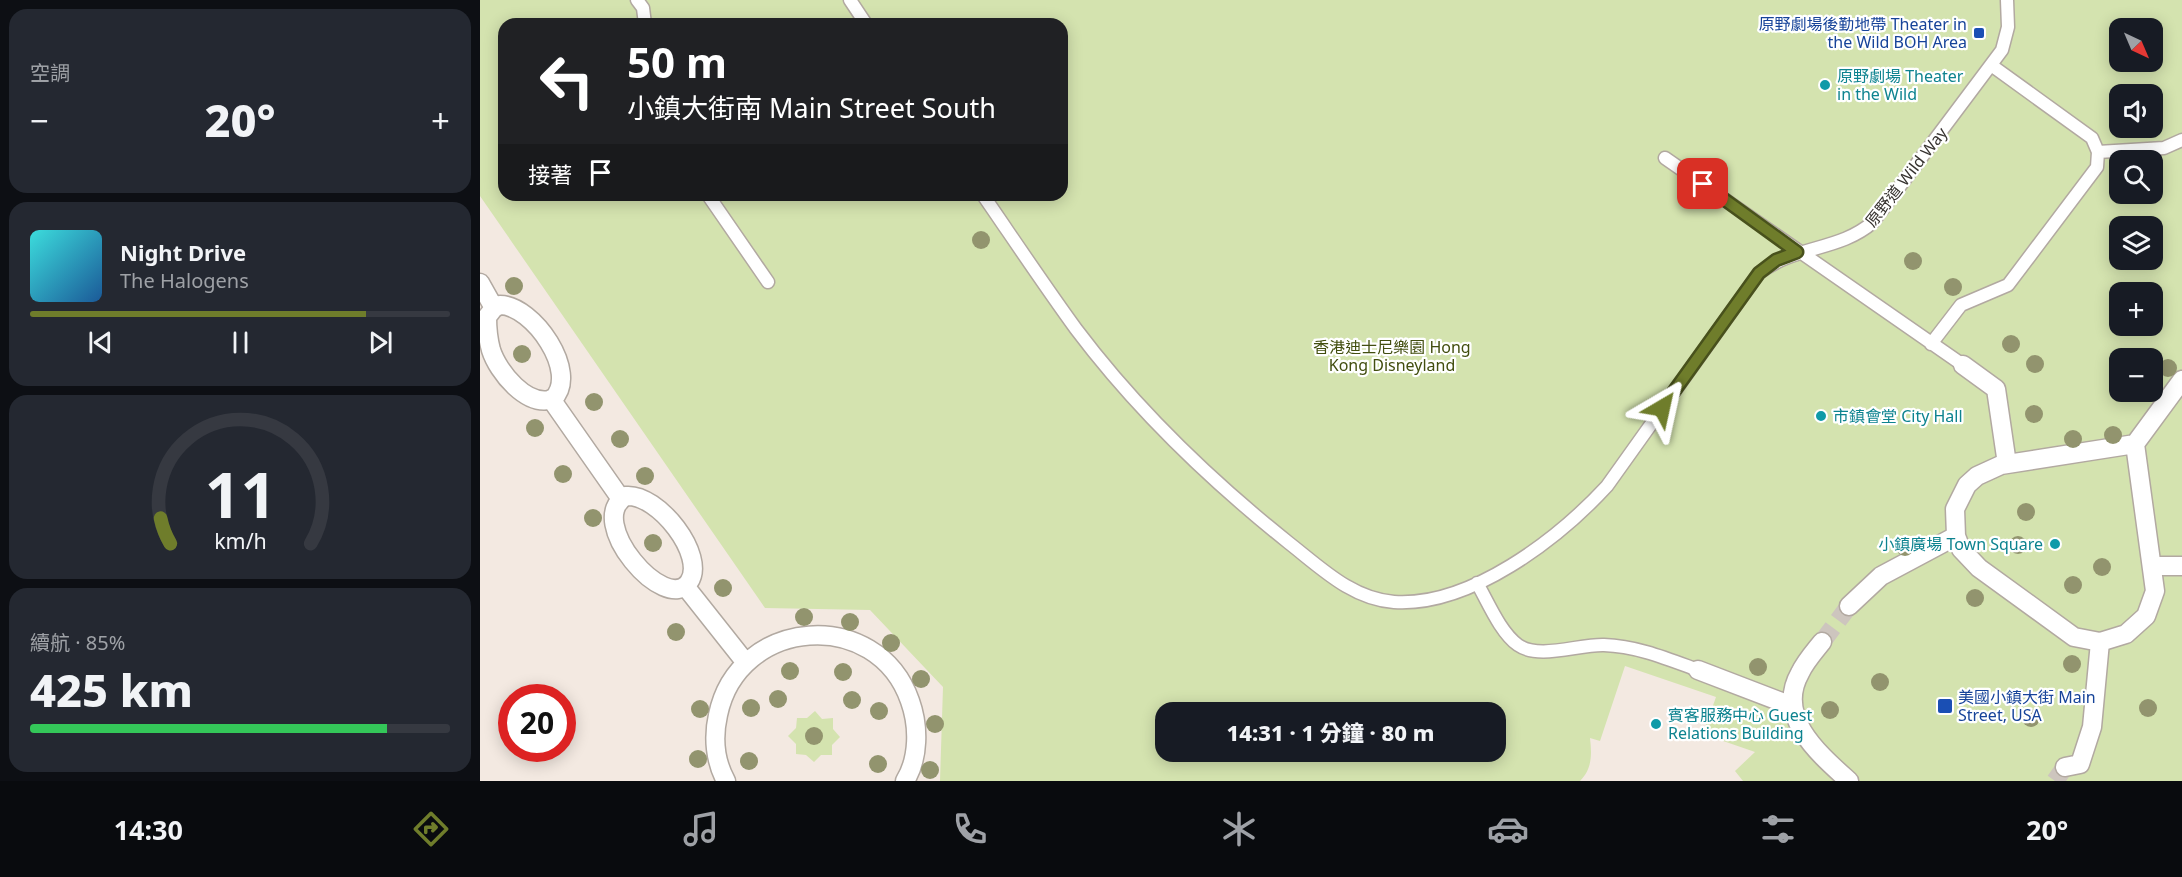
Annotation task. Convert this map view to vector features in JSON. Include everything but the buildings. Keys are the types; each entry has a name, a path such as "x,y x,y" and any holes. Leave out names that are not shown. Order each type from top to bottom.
{"street":[{"path":"480,283 494,308"},
{"path":"506,305 522,313 547,338 559,371 560,389 551,399 541,401 525,393 500,368 491,352 487,335 487,317 494,308 506,305"},
{"path":"1963,365 1996,389 2007,464"},
{"path":"2135,444 2007,464 1989,469 1967,485 1955,509 1956,536 1968,560 2062,630 2080,639 2100,642 2126,634 2146,616 2155,591 2135,444 2182,380"},
{"path":"551,399 621,499"},
{"path":"633,496 649,502 676,525 690,558 692,576 685,586 674,589 657,583 631,559 621,544 616,526 615,509 621,499 633,496"},
{"path":"1849,606 1881,576 1956,536"},
{"path":"2153,566 2182,566"},
{"path":"685,586 746,663"},
{"path":"726,781 716,750 715,726 720,703 730,682 746,663 763,650 803,635 824,634 865,647 882,659 897,675 914,714 914,757 904,781"},
{"path":"1822,642 1800,671 1792,694 1792,706 1801,730 1849,781"},
{"path":"2065,767 2080,764 2092,727 2100,642"},
{"path":"1698,670 1792,706"}],"lane":[{"path":"637,0 643,8 644,18"},
{"path":"850,0 862,18"},
{"name":"原野道 Wild Way","path":"987,201 1076,329 1156,424 1247,510 1338,582 1364,595 1392,602 1422,602 1450,596 1477,583 1529,552 1578,517 1606,486 1759,273 1776,260 1847,239 1860,233 1873,222 1991,65 2006,40 2007,0"},
{"path":"1931,344 1961,305 2008,285 2097,167 2098,152 2092,138 1991,65"},
{"path":"2098,152 2164,148 2182,140"},
{"path":"1665,158 1797,252 1963,365"},
{"path":"712,201 768,282"},
{"path":"1477,583 1509,637 1528,650 1539,652 1578,645 1634,648 1698,670"}],"green space":[{"name":"香港迪士尼樂園 Hong Kong Disneyland","path":"480,0 2182,0 2182,781 1743,781 1735,771 1755,752 1703,734 1716,697 1625,666 1600,741 1590,738 1590,761 1587,772 1580,781 940,781 943,687 870,610 765,608 480,196"},
{"path":"815,711 822,719 833,718 833,729 840,737 832,745 832,755 821,755 814,762 806,755 796,754 796,744 788,736 796,728 797,718 807,718"}],"tunnel":[{"path":"1822,642 1849,606"},
{"path":"2055,781 2065,767"}],"place":[{"name":"原野劇場後勤地帶 Theater in the Wild BOH Area","path":"1979,33"},
{"name":"原野劇場 Theater in the Wild","path":"1825,85"},
{"name":"市鎮會堂 City Hall","path":"1821,416"},
{"name":"小鎮廣場 Town Square","path":"2055,544"},
{"name":"美國小鎮大街 Main Street, USA","path":"1945,706"},
{"name":"賓客服務中心 Guest Relations Building","path":"1656,724"}],"route":[{"path":"1662,408 1759,273 1776,260 1797,252 1703,184"}]}
